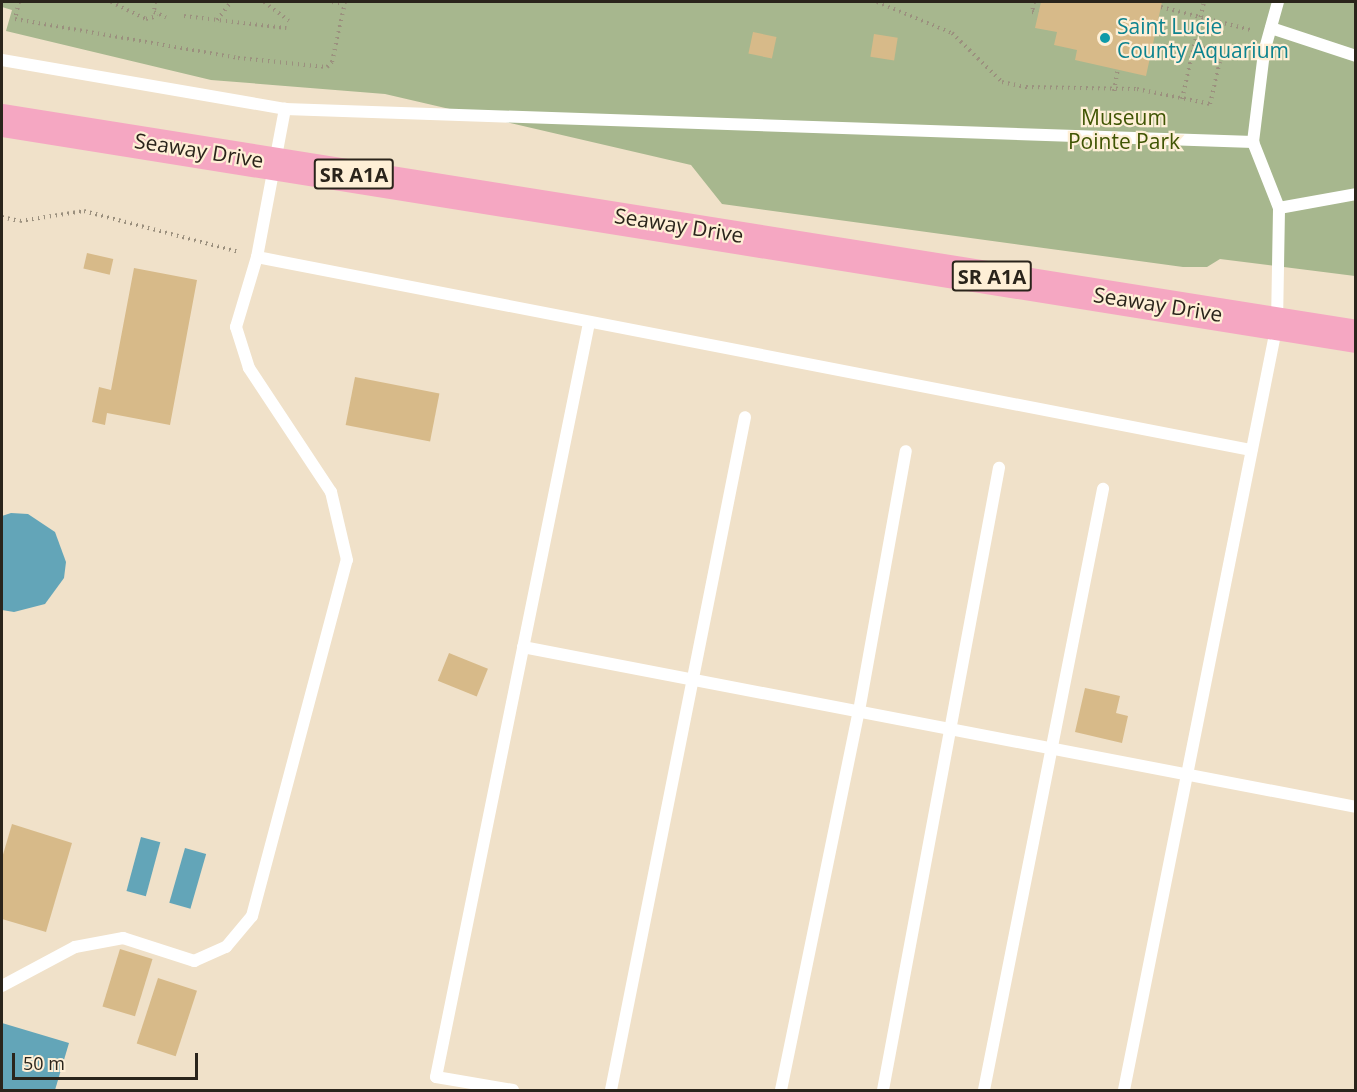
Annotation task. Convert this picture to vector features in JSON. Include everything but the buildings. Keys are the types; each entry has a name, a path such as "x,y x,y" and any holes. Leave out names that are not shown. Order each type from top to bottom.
{"main road":[{"name":"Seaway Drive","path":"2,120 707,229 1356,336"}],"lane":[{"path":"1124,1090 1277,324 1279,208 1253,142 1270,32 1278,2"},
{"path":"1270,32 1356,56"},
{"path":"2,60 285,109 1253,142"},
{"path":"2,986 75,946 123,938 194,961 226,947 252,916 346,560 331,492 249,368 236,327 257,256 285,109"},
{"path":"1279,208 1356,194"},
{"path":"257,256 589,323 1251,450"},
{"path":"513,1090 436,1077 589,323"},
{"path":"611,1090 695,680 745,417"},
{"path":"781,1090 860,711 906,451"},
{"path":"883,1090 999,468"},
{"path":"984,1090 1102,489"},
{"path":"523,647 1356,807"}],"path":[{"path":"19,2 15,19 238,58 327,67 332,62 344,3 332,2"},
{"path":"111,2 146,19 166,17"},
{"path":"155,2 158,16"},
{"path":"216,21 231,2"},
{"path":"264,2 289,21"},
{"path":"877,2 952,33 1002,82 1114,91 1210,104 1222,52 1194,46"},
{"path":"1034,2 1032,12 1038,13"},
{"path":"1182,99 1203,2"},
{"path":"1161,7 1270,32"},
{"path":"184,16 286,28"},
{"path":"1114,91 1118,69"},
{"path":"2,217 20,221 84,211 257,256"}],"green space":[{"name":"Museum Pointe Park","path":"2,2 1355,2 1355,276 1220,259 1207,267 1183,267 722,204 691,165 385,94 211,80 6,31 12,10 2,7"}],"water":[{"path":"11,513 28,514 55,532 66,562 64,578 45,604 14,612 2,610 2,516"},
{"path":"141,837 160,842 146,896 127,891"},
{"path":"185,848 206,854 190,909 169,903"},
{"path":"2,1023 69,1043 55,1090 2,1090"}],"place":[{"name":"Saint Lucie County Aquarium","path":"1105,38"}]}
